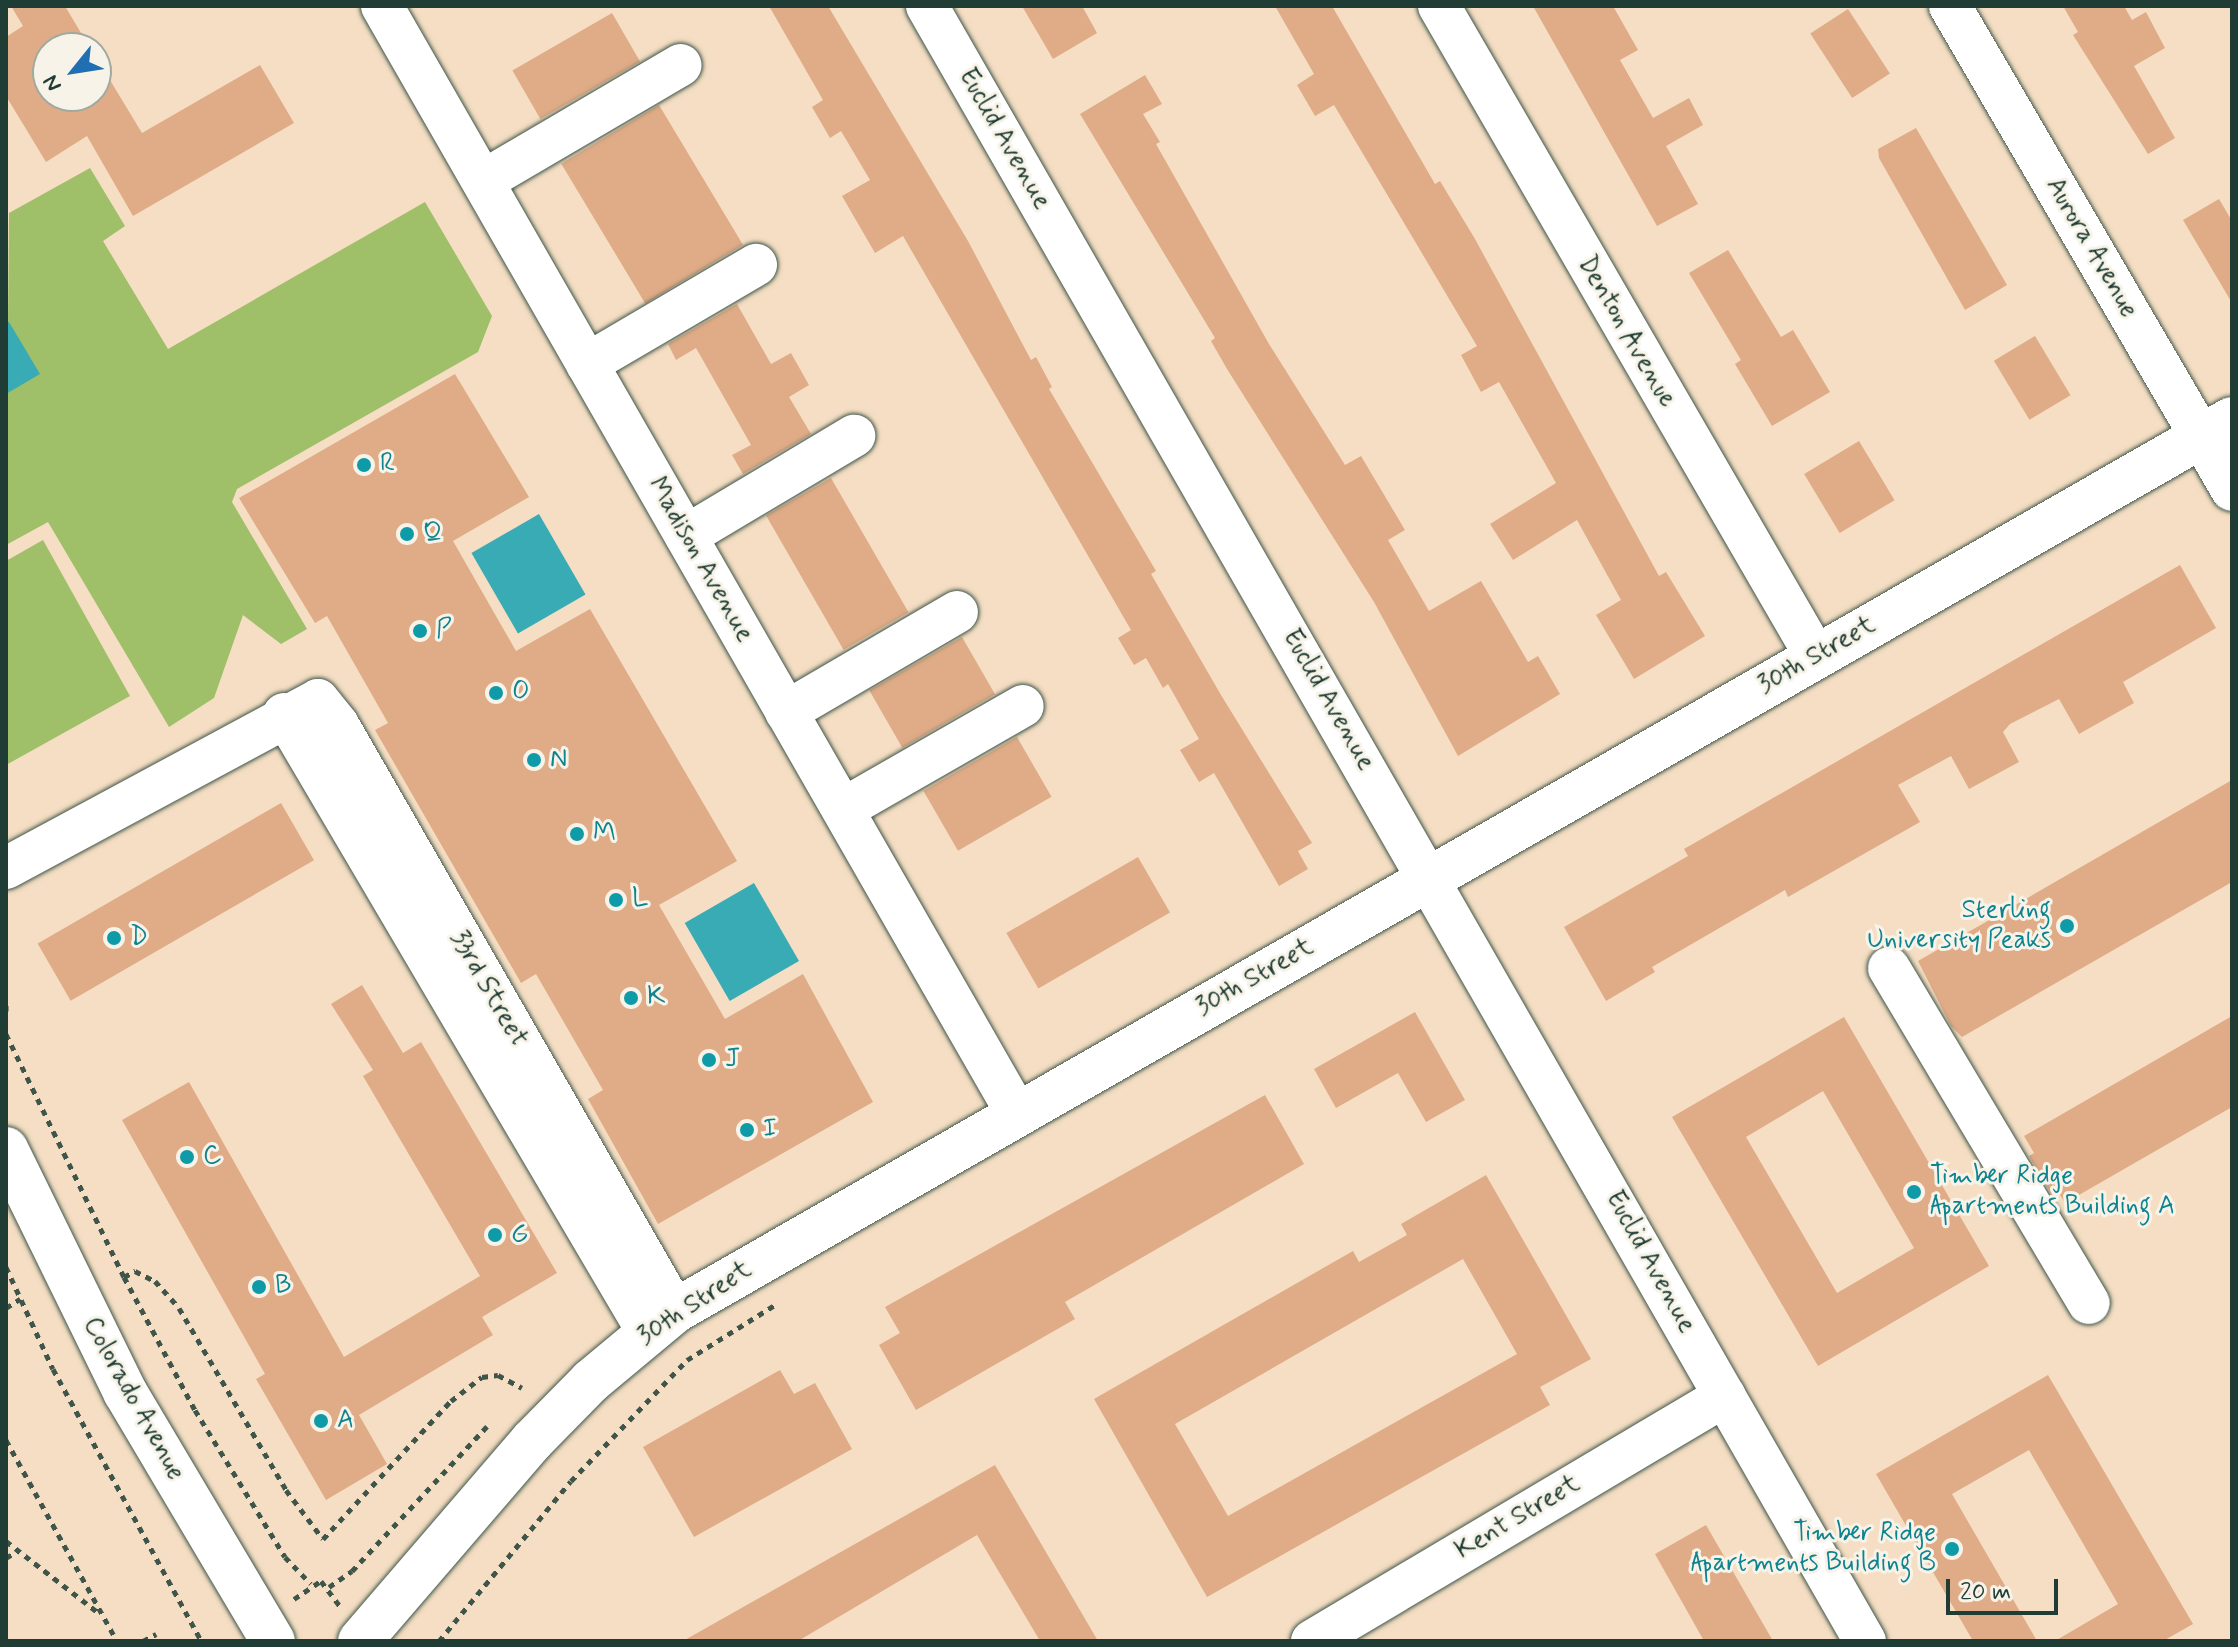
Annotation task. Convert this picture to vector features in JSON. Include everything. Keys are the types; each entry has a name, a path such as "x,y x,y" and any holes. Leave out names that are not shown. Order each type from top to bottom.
{"main road":[{"name":"30th Street","path":"360,1641 532,1441 661,1321 2217,428"},
{"name":"Colorado Avenue","path":"6,1149 125,1392 273,1641"}],"street":[{"name":"Madison Avenue","path":"382,6 1017,1114"},
{"name":"Euclid Avenue","path":"927,6 1430,877 1865,1641"},
{"name":"Denton Avenue","path":"1439,6 1816,657"},
{"name":"Aurora Avenue","path":"1950,6 2217,428 2232,490"},
{"path":"483,181 681,65"},
{"path":"587,364 756,265"},
{"path":"686,536 854,436"},
{"path":"786,712 957,612"},
{"path":"843,809 1023,706"},
{"name":"33rd Street","path":"6,868 284,714 661,1321"},
{"path":"1889,968 2089,1303"},
{"name":"Kent Street","path":"1322,1638 1725,1396"}],"path":[{"path":"6,1034 124,1277 204,1424 285,1557 311,1584"},
{"path":"6,1267 201,1641"},
{"path":"124,1277 135,1271 155,1281 179,1308 286,1490 323,1539 451,1401 482,1377 498,1375 522,1388 511,1399"},
{"path":"439,1641 571,1481 687,1360 787,1297"},
{"path":"6,1308 20,1299"},
{"path":"329,1587 352,1571 490,1422"},
{"path":"6,1440 117,1641"},
{"path":"6,1541 102,1615"},
{"path":"6,1558 19,1550"},
{"path":"302,1592 311,1584 321,1581 333,1593"},
{"path":"143,1641 156,1634"}],"green space":[{"path":"90,168 125,226 103,241 168,349 425,202 492,316 478,352 237,489 232,502 307,629 281,644 243,615 214,698 169,727 48,522 6,545 9,213"},
{"path":"43,540 130,696 6,765 6,561"}],"water":[{"path":"9,322 40,374 6,394 6,324"},
{"path":"539,514 586,595 518,634 471,553"},
{"path":"754,883 799,961 730,1001 685,923"}],"building":[{"path":"11,6 65,6 80,32 32,32 32,112 112,112 112,83 142,133 260,65 294,123 133,216 87,136 46,162 6,96 6,37 23,26"},
{"path":"769,6 828,6 968,241 1031,360 1036,357 1052,387 1049,389 1156,571 1151,574 1312,843 1298,851 1308,869 1279,886 1214,773 1199,782 1180,750 1199,739 1168,684 1163,688 1146,658 1134,665 1118,638 1131,630 903,236 875,253 842,196 870,180 841,131 830,138 812,107 823,100"},
{"path":"1022,6 1082,6 1097,33 1053,59"},
{"path":"1275,6 1332,6 1435,184 1440,181 1475,239 1659,576 1666,572 1705,636 1634,679 1596,615 1621,600 1577,520 1513,560 1490,524 1556,483 1499,382 1481,392 1461,355 1477,346 1334,105 1315,116 1297,85 1314,74"},
{"path":"1533,6 1613,6 1638,50 1620,60 1653,118 1689,98 1703,125 1666,146 1698,204 1657,226"},
{"path":"2063,6 2124,6 2132,20 2146,12 2165,48 2134,66 2175,138 2148,154 2073,35 2078,32"},
{"path":"1848,9 1890,74 1852,98 1810,34"},
{"path":"612,13 640,61 540,119 512,70"},
{"path":"1145,75 1162,104 1143,114 1160,142 1156,144 1269,344 1345,465 1361,456 1405,530 1388,540 1429,611 1481,581 1528,662 1538,656 1560,694 1458,756 1374,602 1227,369 1211,341 1215,338 1080,114"},
{"path":"659,105 743,245 645,303 561,164"},
{"path":"1916,128 2007,285 1965,310 1879,158 1878,149"},
{"path":"2219,199 2232,221 2232,303 2183,220"},
{"path":"1728,250 1781,337 1793,330 1830,392 1772,426 1735,364 1741,360 1689,273"},
{"path":"737,304 771,364 791,353 809,385 789,397 811,434 743,474 732,455 751,445 696,348 676,360 668,344"},
{"path":"2035,336 2071,395 2029,420 1994,361"},
{"path":"455,374 529,497 453,541 516,651 590,609 737,861 659,905 725,1019 803,974 873,1102 658,1224 588,1099 603,1090 536,974 521,983 375,730 388,723 327,616 315,623 239,498"},
{"path":"1859,441 1895,500 1840,533 1804,474"},
{"path":"831,478 908,612 844,650 766,516"},
{"path":"2180,565 2216,628 2123,682 2134,703 2079,734 2059,699 2010,724 2003,732 2019,762 1969,789 1951,756 1898,785 1920,822 1788,897 1785,890 1652,967 1655,972 1606,1001 1564,927 1688,856 1684,849"},
{"path":"962,637 995,694 902,748 869,690"},
{"path":"1017,737 1052,797 958,851 923,791"},
{"name":"Sterling University Peaks","path":"2232,780 2232,882 1962,1037 1951,1026 1918,961"},
{"path":"281,803 314,860 71,1001 38,944"},
{"path":"1138,857 1170,912 1038,988 1006,933"},
{"path":"362,985 403,1053 421,1042 557,1273 482,1317 493,1335 359,1415 387,1464 326,1500 256,1379 265,1374 122,1120 189,1082 344,1357 480,1276 363,1076 373,1070 331,1004"},
{"path":"1415,1012 1465,1100 1426,1122 1398,1073 1336,1108 1314,1069"},
{"path":"2232,1016 2232,1107 2065,1203 2057,1190 2051,1193 2029,1156 2034,1153 2024,1136"},
{"name":"Timber Ridge Apartments Building A","path":"1844,1017 1989,1266 1818,1366 1672,1117","holes":["1823,1091 1914,1248 1837,1293 1746,1137"]},
{"path":"1265,1095 1304,1164 1065,1302 1075,1319 916,1410 879,1345 900,1333 885,1307"},
{"path":"1486,1175 1591,1359 1540,1387 1550,1405 1207,1597 1094,1399 1353,1251 1359,1262 1407,1235 1401,1224","holes":["1463,1259 1517,1354 1228,1516 1175,1424"]},
{"path":"780,1370 794,1394 815,1383 852,1449 694,1537 643,1447"},
{"name":"Timber Ridge Apartments Building B","path":"2048,1375 2193,1624 2163,1641 2055,1641 2118,1604 2029,1450 1952,1494 2037,1641 1973,1641 1876,1474"},
{"path":"995,1465 1098,1641 1040,1641 977,1535 798,1641 683,1641"},
{"path":"1706,1525 1773,1641 1704,1641 1655,1554"}],"place":[{"name":"R","path":"364,465"},
{"name":"Q","path":"407,534"},
{"name":"P","path":"420,631"},
{"name":"O","path":"496,693"},
{"name":"N","path":"534,760"},
{"name":"M","path":"577,834"},
{"name":"L","path":"616,900"},
{"name":"Sterling University Peaks","path":"2067,926"},
{"name":"D","path":"114,938"},
{"name":"K","path":"631,998"},
{"name":"J","path":"709,1060"},
{"name":"I","path":"747,1130"},
{"name":"C","path":"187,1157"},
{"name":"Timber Ridge Apartments Building A","path":"1914,1192"},
{"name":"G","path":"495,1235"},
{"name":"B","path":"259,1287"},
{"name":"A","path":"321,1421"},
{"name":"Timber Ridge Apartments Building B","path":"1952,1549"}]}
